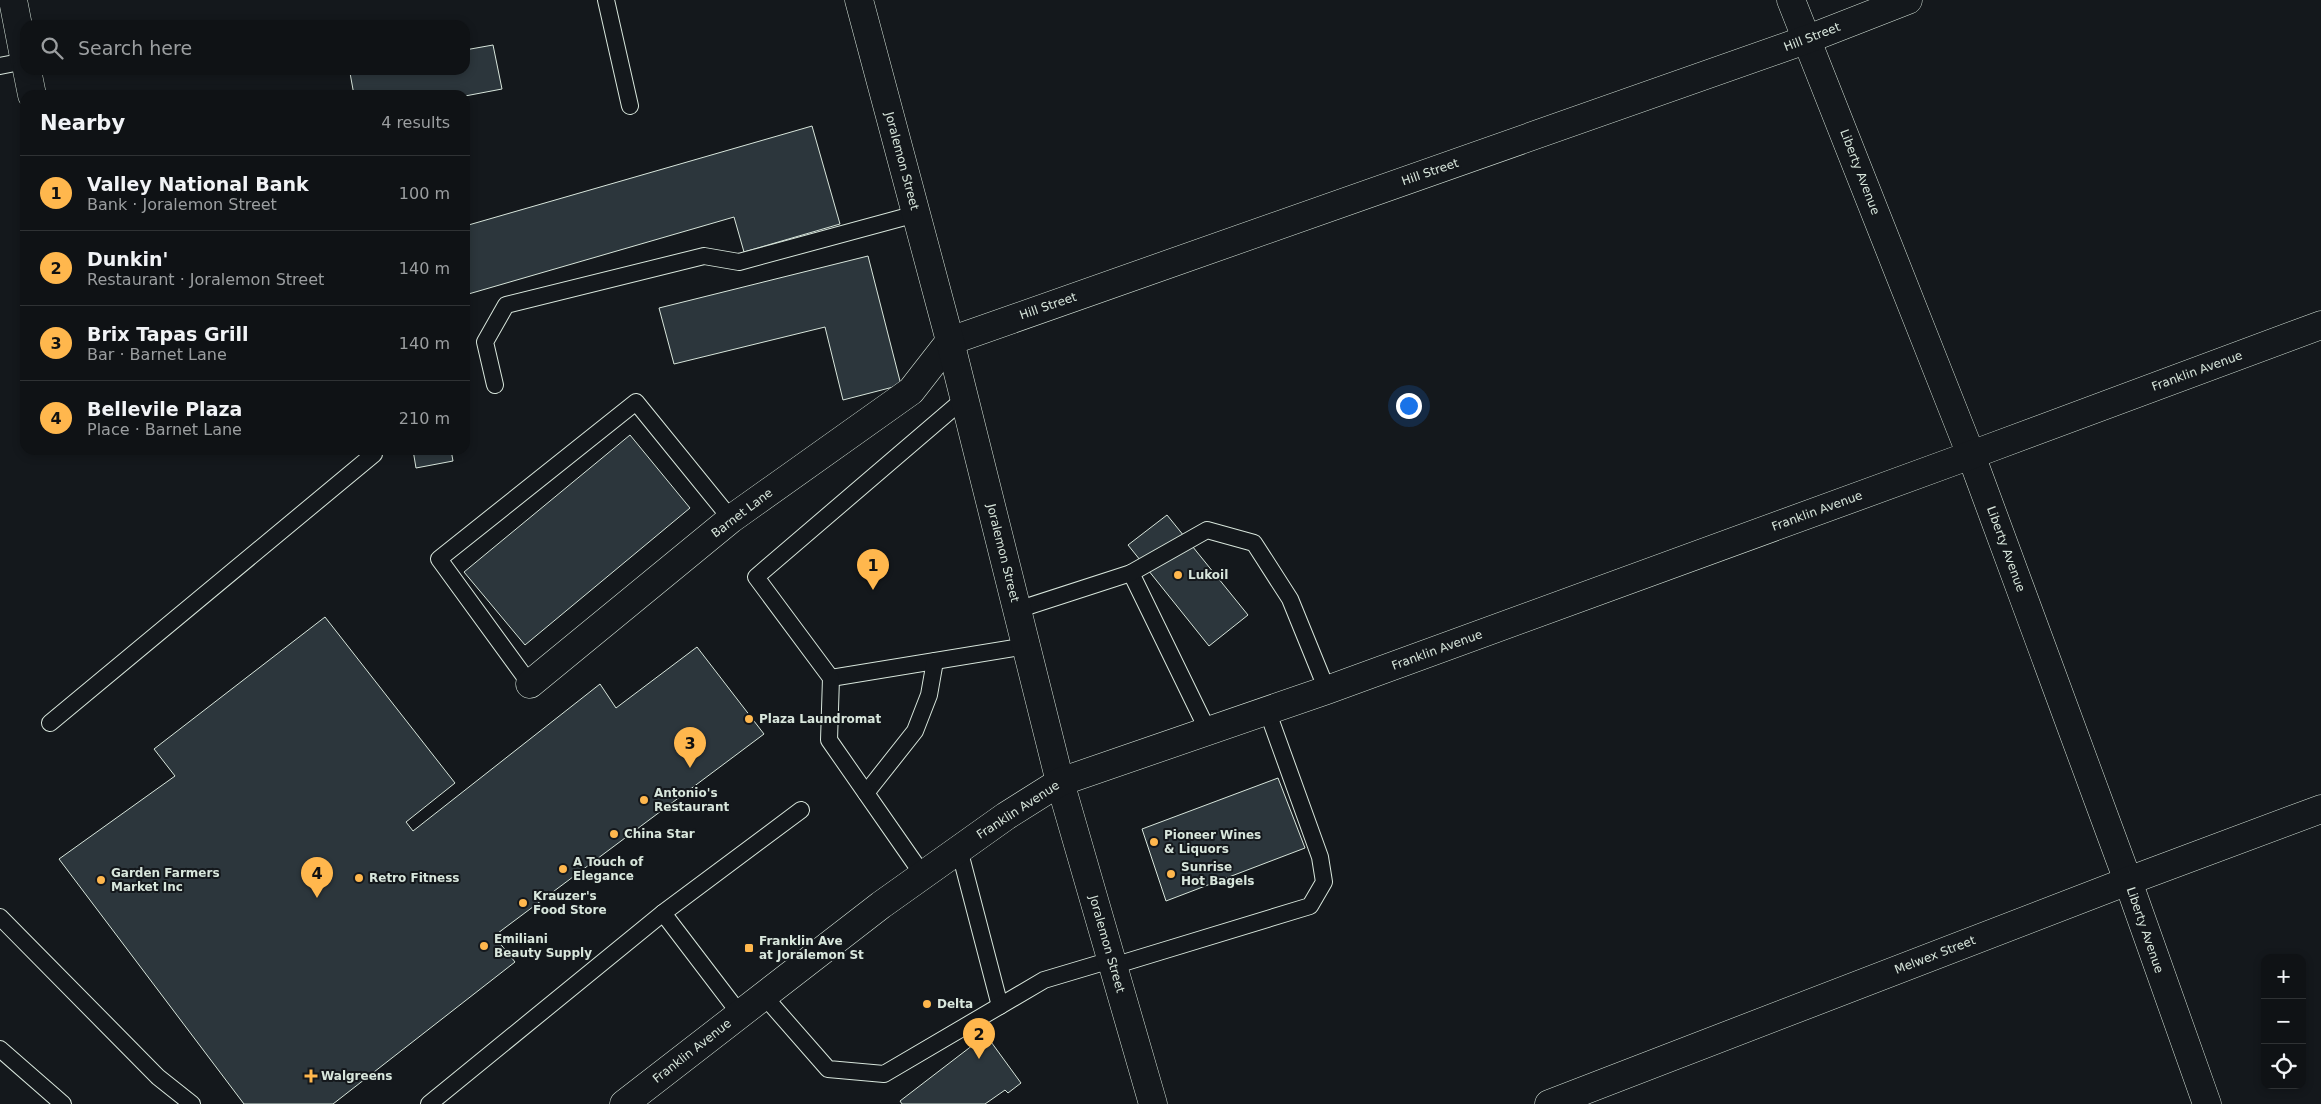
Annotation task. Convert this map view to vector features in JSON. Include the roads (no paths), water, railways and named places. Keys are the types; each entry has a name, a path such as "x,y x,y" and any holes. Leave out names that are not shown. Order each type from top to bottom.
{"street":[{"path":"13,0 20,36"},
{"name":"Joralemon Street","path":"859,0 965,398 1060,782 1153,1104"},
{"name":"Liberty Avenue","path":"1791,0 1972,455 2128,881 2207,1104"},
{"name":"Hill Street","path":"950,341 1808,40 1908,0"},
{"path":"28,75 31,90"},
{"name":"Franklin Avenue","path":"624,1104 959,849 1006,816 1060,782 1327,690 1972,455 2321,325"},
{"name":"Barnet Lane","path":"530,684 732,519 911,391 950,341"},
{"name":"Melwex Street","path":"1549,1104 2128,881 2321,809"}],"lane":[{"path":"606,0 630,106"},
{"path":"0,66 20,62"},
{"path":"495,385 485,342 506,305 704,256 739,262 916,214"},
{"path":"924,875 829,740 831,678 756,578 965,398"},
{"path":"530,684 439,559 636,402 732,519"},
{"path":"50,723 373,455"},
{"path":"1017,610 1131,573 1207,530 1254,543 1290,599 1327,690"},
{"path":"1131,573 1208,731"},
{"path":"831,678 1026,646"},
{"path":"866,793 915,731 929,695 935,661"},
{"path":"764,996 828,1069 884,1074 1044,980 1112,963 1310,906 1324,882 1320,857 1267,710"},
{"path":"429,1104 663,913 801,810"},
{"path":"959,849 1000,1006"},
{"path":"663,913 740,1014"},
{"path":"0,917 158,1077 192,1104"},
{"path":"0,1049 63,1104"}],"place":[{"name":"Lukoil","path":"1178,575"},
{"name":"Valley National Bank","path":"873,590"},
{"name":"Plaza Laundromat","path":"749,719"},
{"name":"Brix Tapas Grill","path":"690,768"},
{"name":"Antonio's Restaurant","path":"644,800"},
{"name":"China Star","path":"614,834"},
{"name":"Pioneer Wines & Liquors","path":"1154,842"},
{"name":"A Touch of Elegance","path":"563,869"},
{"name":"Sunrise Hot Bagels","path":"1171,874"},
{"name":"Retro Fitness","path":"359,878"},
{"name":"Garden Farmers Market Inc","path":"101,880"},
{"name":"Bellevile Plaza","path":"317,898"},
{"name":"Krauzer's Food Store","path":"523,903"},
{"name":"Emiliani Beauty Supply","path":"484,946"},
{"name":"Franklin Ave at Joralemon St","path":"749,948"},
{"name":"Delta","path":"927,1004"},
{"name":"Dunkin'","path":"979,1059"},
{"name":"Walgreens","path":"311,1076"}]}
